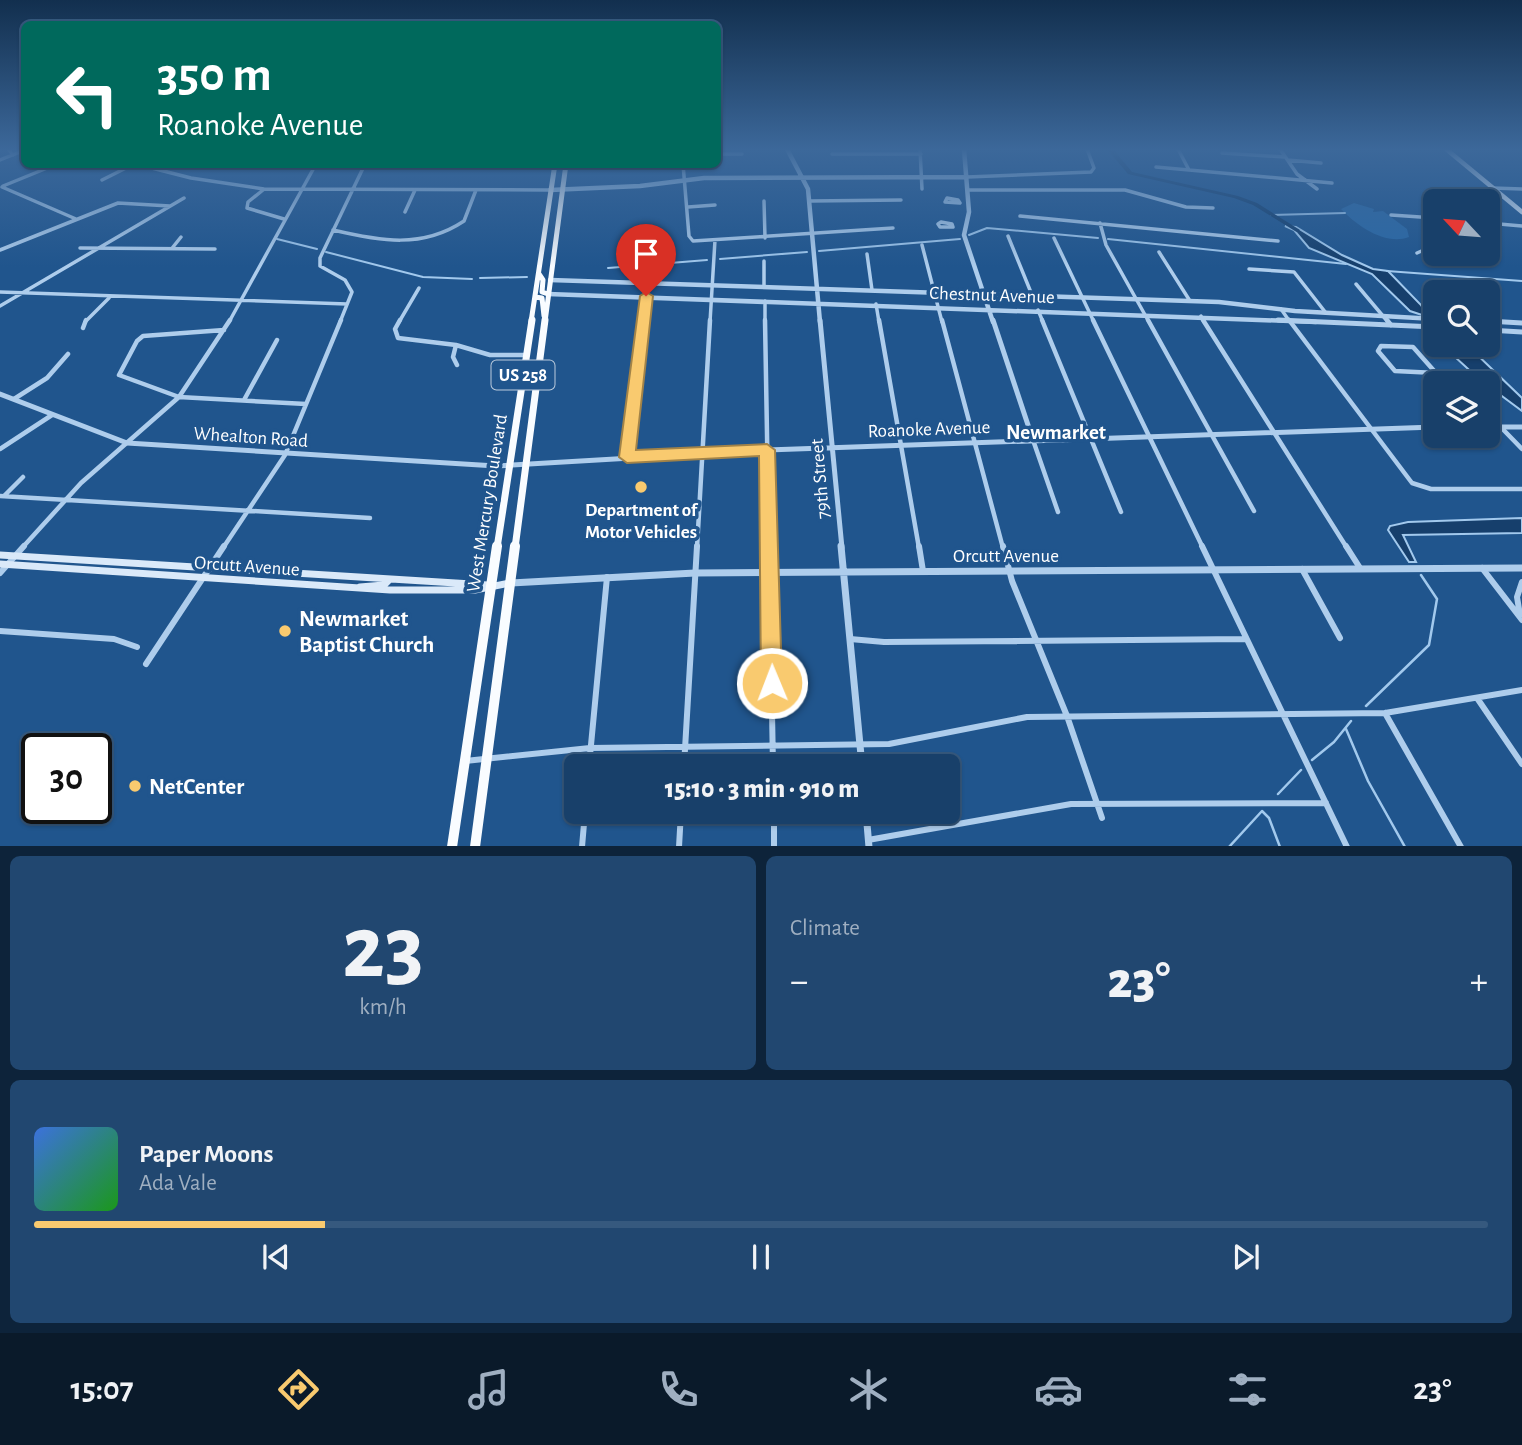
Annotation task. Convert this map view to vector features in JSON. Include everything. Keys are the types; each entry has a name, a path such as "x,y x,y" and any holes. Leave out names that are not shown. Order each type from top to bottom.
{"highway":[{"name":"West Mercury Boulevard","path":"452,846 550,190"},
{"name":"West Mercury Boulevard","path":"475,846 562,190"},
{"path":"538,274 543,280 541,290 548,294"},
{"path":"535,297 542,298 541,309 545,320"}],"main road":[{"path":"1494,188 1522,212"},
{"name":"Orcutt Avenue","path":"0,555 388,581 491,585 511,583"},
{"name":"Orcutt Avenue","path":"4,565 448,592 475,590 491,585"},
{"path":"357,588 384,585 388,581"}],"street":[{"path":"4,188 77,220"},
{"path":"284,219 247,208 248,202 264,189 592,188"},
{"path":"686,188 690,239 765,239 893,228"},
{"name":"79th Street","path":"808,189 861,754"},
{"path":"0,573 4,565 66,500 179,397 242,301 302,190"},
{"path":"146,664 285,455 352,292 351,285 320,266 320,258 353,190"},
{"path":"405,212 415,190"},
{"path":"333,230 389,243 428,238 464,221 476,190"},
{"path":"1058,512 964,228 969,215 968,190 1125,190 1186,207 1213,208"},
{"path":"0,306 184,198"},
{"path":"809,201 901,200"},
{"path":"764,201 765,239"},
{"path":"0,250 124,202 171,206"},
{"path":"960,202 969,202"},
{"path":"688,207 715,205"},
{"path":"1391,215 1423,217"},
{"path":"1020,216 1278,241"},
{"path":"1100,223 1106,245 1254,511"},
{"path":"1500,224 1522,226"},
{"path":"953,226 964,228"},
{"path":"1008,236 1032,295"},
{"path":"172,248 181,237"},
{"path":"1054,237 1347,846"},
{"path":"685,754 715,240"},
{"path":"922,245 1009,571 1067,716 1102,817"},
{"path":"80,248 215,248"},
{"path":"1417,253 1423,250"},
{"path":"1160,252 1190,301"},
{"path":"867,254 873,290"},
{"path":"764,261 764,286"},
{"path":"1250,269 1294,272 1326,313"},
{"name":"Chestnut Avenue","path":"550,280 1190,301 1423,318"},
{"path":"1356,284 1392,325"},
{"path":"419,288 395,329 395,335 406,341 456,345 490,355 526,355"},
{"path":"0,292 347,304"},
{"name":"Chestnut Avenue","path":"548,294 938,306 1423,326"},
{"path":"627,457 646,296"},
{"path":"83,328 85,321 110,297"},
{"path":"765,301 773,754"},
{"path":"876,304 923,572"},
{"path":"1280,309 1417,486 1431,489 1522,489"},
{"path":"1038,310 1121,512"},
{"path":"1201,316 1361,569"},
{"path":"1500,322 1522,323"},
{"path":"224,330 148,334 137,341 119,375 179,397 306,404"},
{"path":"1500,331 1522,332"},
{"path":"244,400 277,340"},
{"path":"456,345 453,359 457,365"},
{"path":"1413,347 1436,373 1395,371 1377,348 1413,347"},
{"path":"14,399 47,378 68,354"},
{"name":"Whealton Road","path":"0,394 127,443 285,455 509,466"},
{"path":"0,449 52,415"},
{"path":"1500,427 1522,426"},
{"name":"Roanoke Avenue","path":"509,466 767,450 1423,427"},
{"path":"1500,427 1522,449"},
{"path":"2,496 23,477"},
{"path":"2,496 370,518"},
{"path":"1482,568 1522,620"},
{"name":"Orcutt Avenue","path":"511,583 695,573 1522,568"},
{"path":"1303,569 1340,638"},
{"path":"590,754 607,576"},
{"path":"1522,582 1517,597 1522,620"},
{"path":"0,631 114,639 137,647"},
{"path":"850,639 884,642 1246,639"},
{"path":"464,761 590,748 860,745 923,740 1002,719 1385,713 1522,690"},
{"path":"1477,698 1522,764"},
{"path":"1385,713 1461,846"},
{"path":"867,824 869,843 1071,804 1325,803"},
{"path":"582,846 584,824"},
{"path":"679,846 680,824"},
{"path":"774,824 774,846"}],"shaded area":[{"path":"1354,203 1374,209 1373,212 1383,211 1407,229 1409,237 1391,239 1363,228 1341,209"},
{"path":"1285,226 1296,227 1342,255 1373,269 1388,271 1421,305 1423,315 1410,311 1372,274 1309,248 1294,230"},
{"path":"1455,357 1479,357 1494,371 1470,371"},
{"path":"1500,377 1522,398 1522,411 1500,395"},
{"path":"1522,518 1522,533 1403,535 1416,562 1409,562 1388,530 1390,526 1408,522"}],"waterway":[{"path":"1198,188 1255,204 1297,230"},
{"path":"1271,215 1345,213"},
{"path":"969,235 987,228 1098,238"},
{"path":"277,239 317,249"},
{"path":"819,251 960,239"},
{"path":"1108,239 1346,264"},
{"path":"326,252 423,277 472,279"},
{"path":"720,259 807,252"},
{"path":"608,268 707,260"},
{"path":"1387,271 1522,281"},
{"path":"480,278 527,277"},
{"path":"1366,706 1429,645 1437,599 1421,575"},
{"path":"1312,760 1334,742 1351,721"},
{"path":"1346,729 1368,781 1404,846"},
{"path":"1278,794 1301,770"},
{"path":"1230,846 1262,811 1269,818 1280,846"}],"place":[{"name":"Department of Motor Vehicles","path":"641,487"},
{"name":"Newmarket Baptist Church","path":"285,631"},
{"name":"NetCenter","path":"135,786"}],"district":[{"name":"Newmarket","path":"1056,432"}],"route":[{"path":"646,296 627,457 767,450 772,683"}]}
